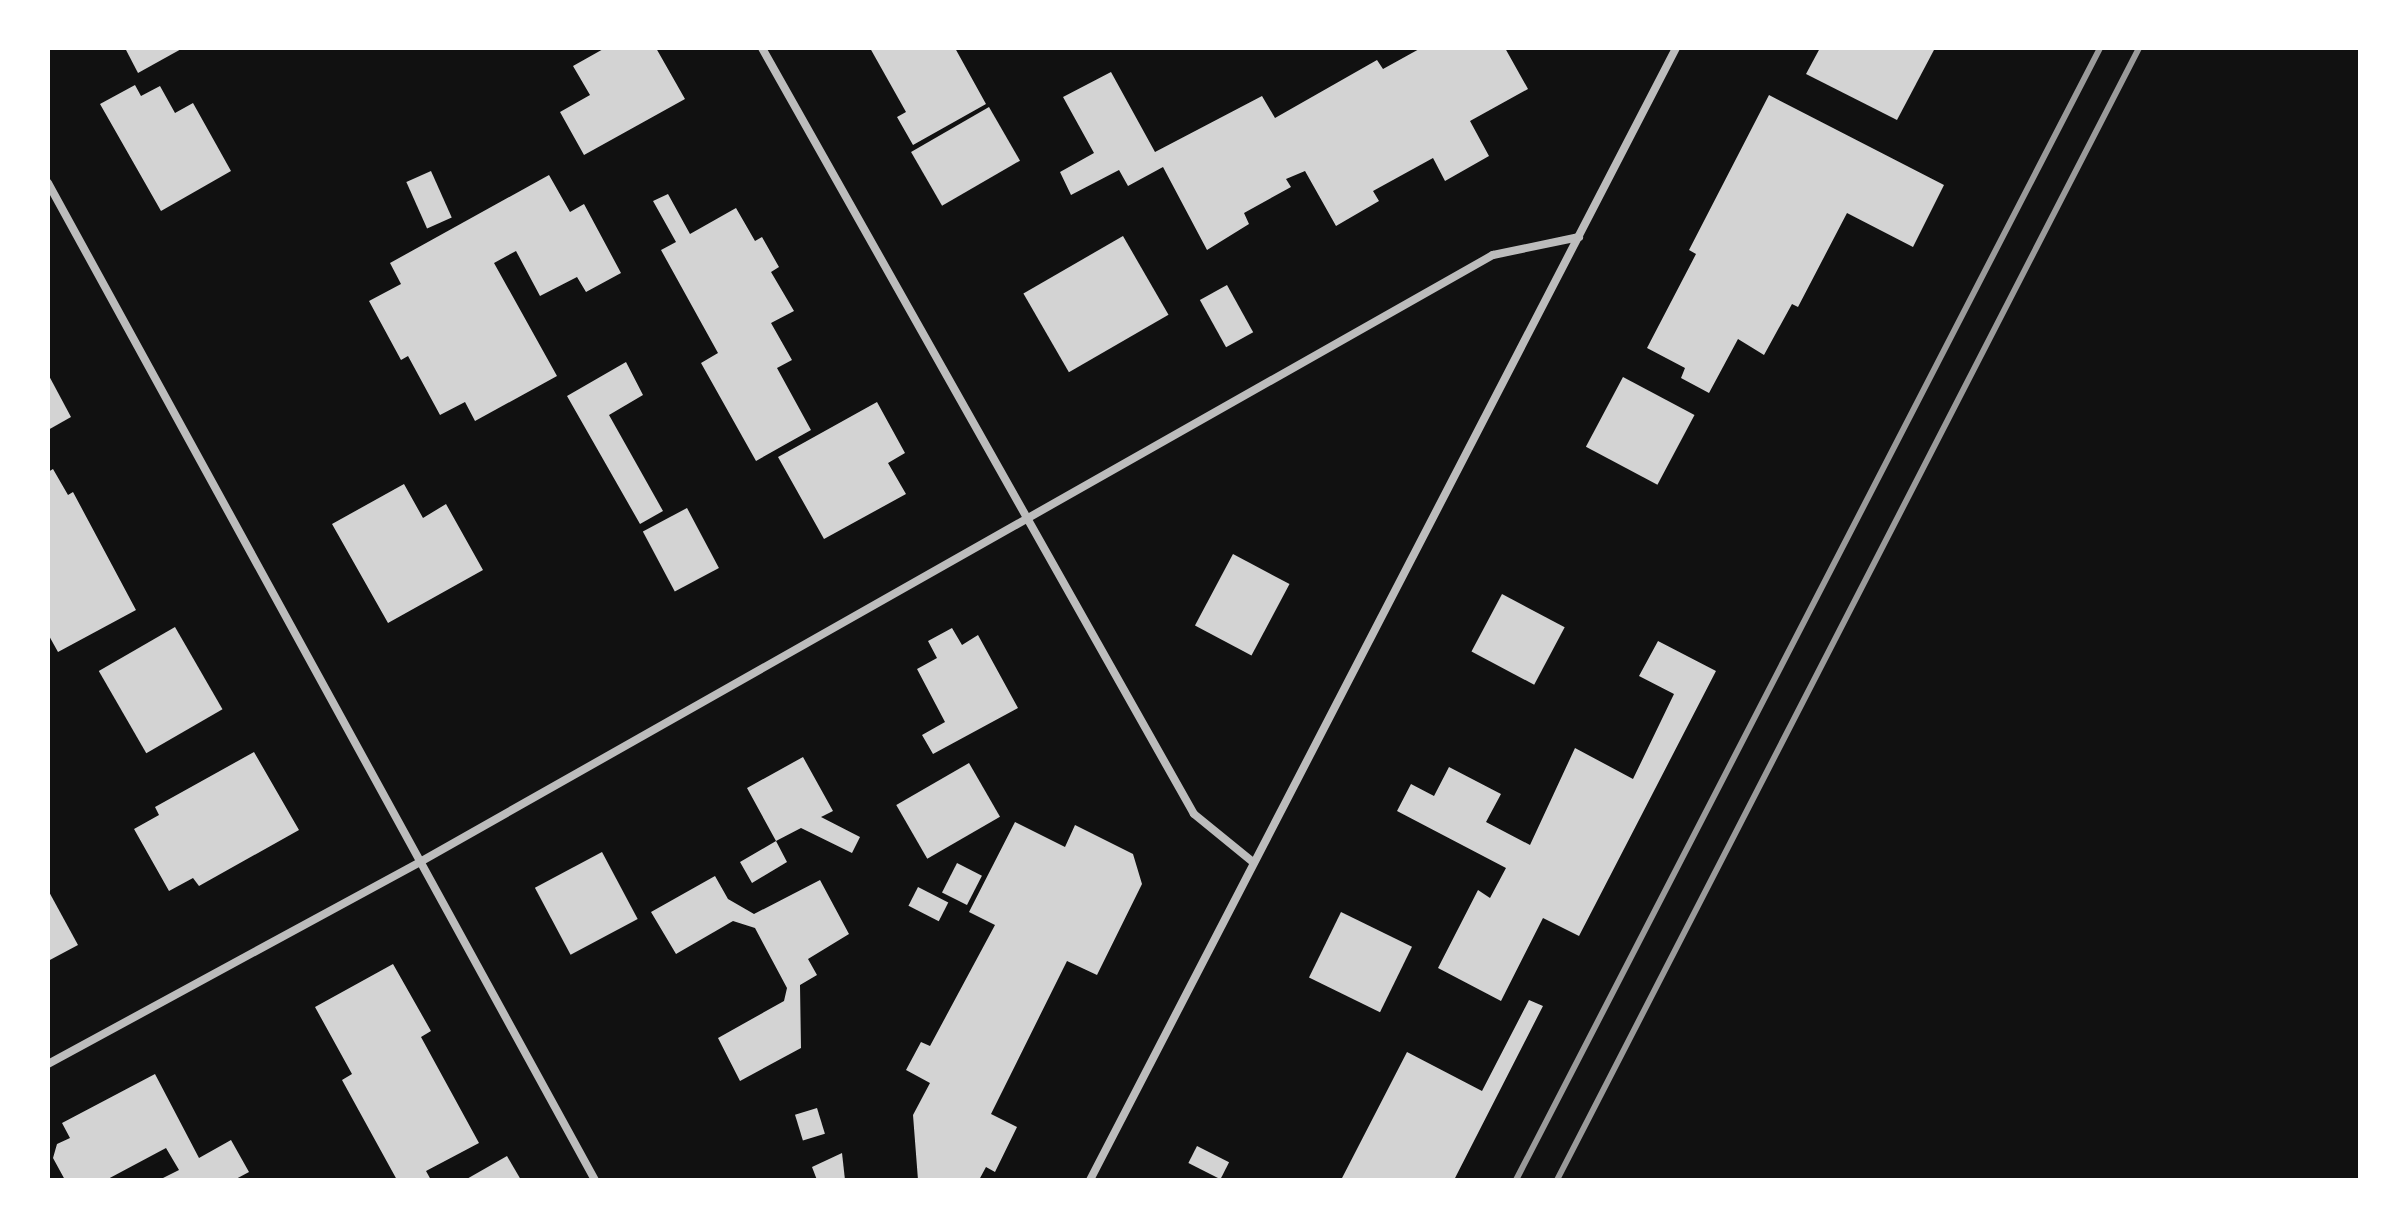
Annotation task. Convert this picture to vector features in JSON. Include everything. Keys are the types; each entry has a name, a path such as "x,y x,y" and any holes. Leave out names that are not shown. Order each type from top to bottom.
{"street":[{"path":"762,48 1024,518 1194,814 1254,863"},
{"path":"1090,1180 1676,48"},
{"path":"48,183 595,1180"},
{"path":"48,1064 420,862 1493,255 1579,237"}],"building":[{"path":"125,48 183,48 138,73"},
{"path":"605,48 656,48 685,99 584,155 560,112 590,95 573,66"},
{"path":"870,48 955,48 986,104 913,145 897,117 906,112"},
{"path":"1421,48 1505,48 1528,89 1470,121 1489,156 1445,181 1433,158 1373,191 1379,201 1336,226 1305,171 1286,179 1291,187 1244,213 1249,224 1207,250 1163,167 1128,186 1119,170 1071,195 1060,172 1094,153 1063,97 1111,72 1155,152 1262,96 1275,118 1377,60 1383,69"},
{"path":"1820,48 1935,48 1897,120 1806,74"},
{"path":"135,85 141,96 160,86 175,113 193,103 231,171 161,211 100,104"},
{"path":"1769,95 1944,185 1913,247 1847,213 1798,307 1792,304 1764,355 1738,339 1709,393 1681,378 1685,368 1647,348 1696,254 1689,250"},
{"path":"989,107 1020,161 942,206 911,152"},
{"path":"431,171 452,218 427,229 406,182"},
{"path":"549,175 570,212 584,204 621,273 586,292 577,277 540,296 516,251 494,263 557,376 475,421 465,402 440,415 408,356 401,360 369,301 401,284 390,263"},
{"path":"668,194 690,234 736,208 755,241 762,237 779,267 771,272 794,311 771,323 792,360 777,368 811,430 756,461 701,363 718,353 661,250 676,242 653,201"},
{"path":"1123,236 1168,315 1069,372 1023,294"},
{"path":"1227,285 1253,332 1226,347 1200,300"},
{"path":"626,362 643,395 609,415 663,511 640,524 567,396"},
{"path":"48,374 71,417 48,430"},
{"path":"1623,377 1695,415 1657,485 1586,447"},
{"path":"877,402 905,453 888,463 906,494 824,539 778,457"},
{"path":"53,469 68,495 73,492 136,610 58,652 48,634 48,472"},
{"path":"404,484 423,518 446,504 483,570 388,623 332,524"},
{"path":"687,508 719,568 675,592 643,531"},
{"path":"1233,554 1290,584 1251,656 1195,626"},
{"path":"1502,594 1565,627 1534,685 1471,651"},
{"path":"175,627 222,709 146,753 99,671"},
{"path":"952,628 962,645 978,635 1018,708 933,754 922,735 945,722 917,669 937,658 928,641"},
{"path":"1658,641 1716,671 1579,936 1543,918 1501,1001 1438,968 1478,890 1490,898 1506,868 1397,811 1411,784 1434,796 1449,767 1501,794 1486,822 1530,845 1575,748 1633,779 1674,694 1639,676"},
{"path":"254,752 299,830 199,886 193,878 169,891 134,829 159,815 155,807"},
{"path":"803,757 833,811 821,817 860,837 852,853 801,828 776,841 747,788"},
{"path":"969,763 1000,817 927,859 896,805"},
{"path":"1015,822 1065,847 1075,825 1133,854 1142,884 1097,975 1067,961 991,1114 1017,1127 995,1172 986,1167 979,1180 918,1180 913,1115 930,1083 906,1070 921,1042 930,1046 995,925 969,912"},
{"path":"776,841 787,862 752,883 740,862"},
{"path":"602,852 638,919 571,955 535,888"},
{"path":"957,863 982,876 967,905 942,892"},
{"path":"715,876 728,899 754,914 820,880 849,934 808,959 817,975 800,985 801,1048 740,1081 718,1038 784,1001 787,988 755,928 733,921 676,954 651,912"},
{"path":"918,887 948,902 939,921 908,906"},
{"path":"48,890 78,945 48,961"},
{"path":"1341,912 1412,947 1380,1012 1309,978"},
{"path":"393,964 431,1031 421,1037 479,1143 426,1171 431,1180 397,1180 342,1080 352,1074 315,1007"},
{"path":"1529,1000 1543,1006 1454,1180 1341,1180 1407,1052 1482,1091"},
{"path":"155,1074 199,1158 231,1140 249,1172 234,1180 159,1180 179,1170 166,1148 106,1180 65,1180 53,1158 57,1144 70,1138 62,1123"},
{"path":"817,1108 825,1134 803,1141 795,1115"},
{"path":"1197,1146 1229,1162 1220,1179 1188,1163"},
{"path":"842,1153 845,1180 817,1180 812,1167"},
{"path":"507,1156 521,1180 465,1180"}],"railway":[{"path":"1516,1180 2100,48"},
{"path":"1557,1180 2139,48"}]}
